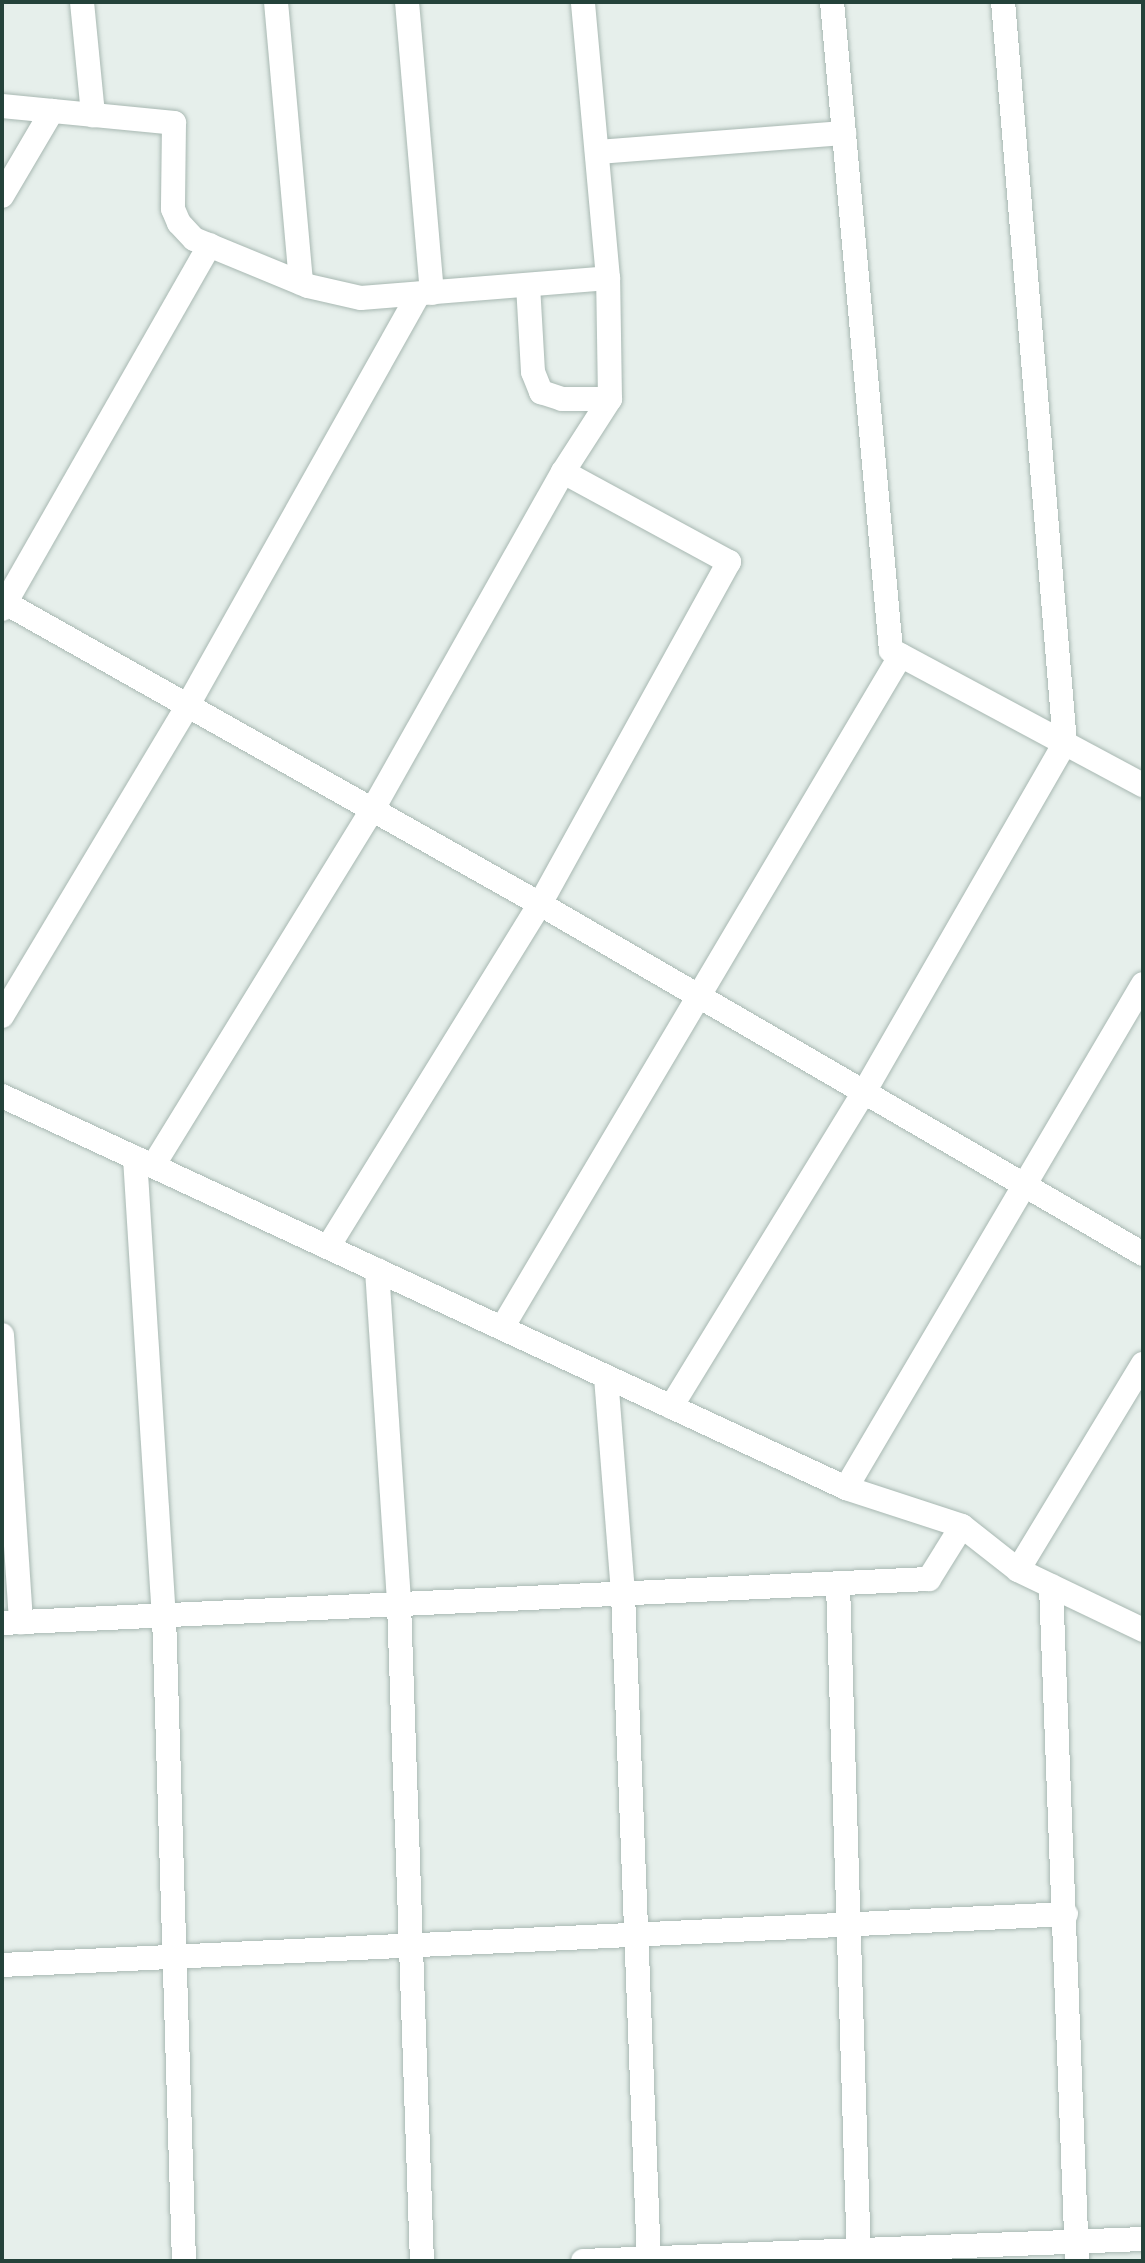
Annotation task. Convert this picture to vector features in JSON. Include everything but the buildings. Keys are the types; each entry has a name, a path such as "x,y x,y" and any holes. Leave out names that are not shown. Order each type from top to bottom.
{"street":[{"path":"82,2 93,115"},
{"path":"276,2 301,283"},
{"path":"2,1016 188,705 426,293 407,2"},
{"path":"184,2261 164,1615 144,1162 373,809 563,472 610,399 608,278 583,2"},
{"path":"832,2 891,650 1143,785"},
{"path":"671,1407 863,1094 1065,743 1003,2"},
{"path":"2,106 174,123 173,209 179,223 194,239 301,283 361,298 608,278"},
{"path":"2,196 52,111"},
{"path":"597,152 844,133"},
{"path":"210,245 3,604 540,904 695,997 1143,1254"},
{"path":"528,285 533,372 541,392 562,399 610,399"},
{"path":"328,1247 540,904 729,562 563,472"},
{"path":"502,1328 695,997 901,655"},
{"path":"846,1488 1143,984"},
{"path":"2,1096 846,1488 962,1526 1018,1570 1143,1630"},
{"path":"377,1270 399,1604 422,2261"},
{"path":"2,1335 11,1622 929,1579 962,1526"},
{"path":"1018,1570 1143,1364"},
{"path":"606,1377 623,1594 648,2259"},
{"path":"838,1584 858,2256"},
{"path":"1051,1586 1077,2252"},
{"path":"2,1965 1066,1914"},
{"path":"583,2261 1077,2252 1143,2239"}]}
